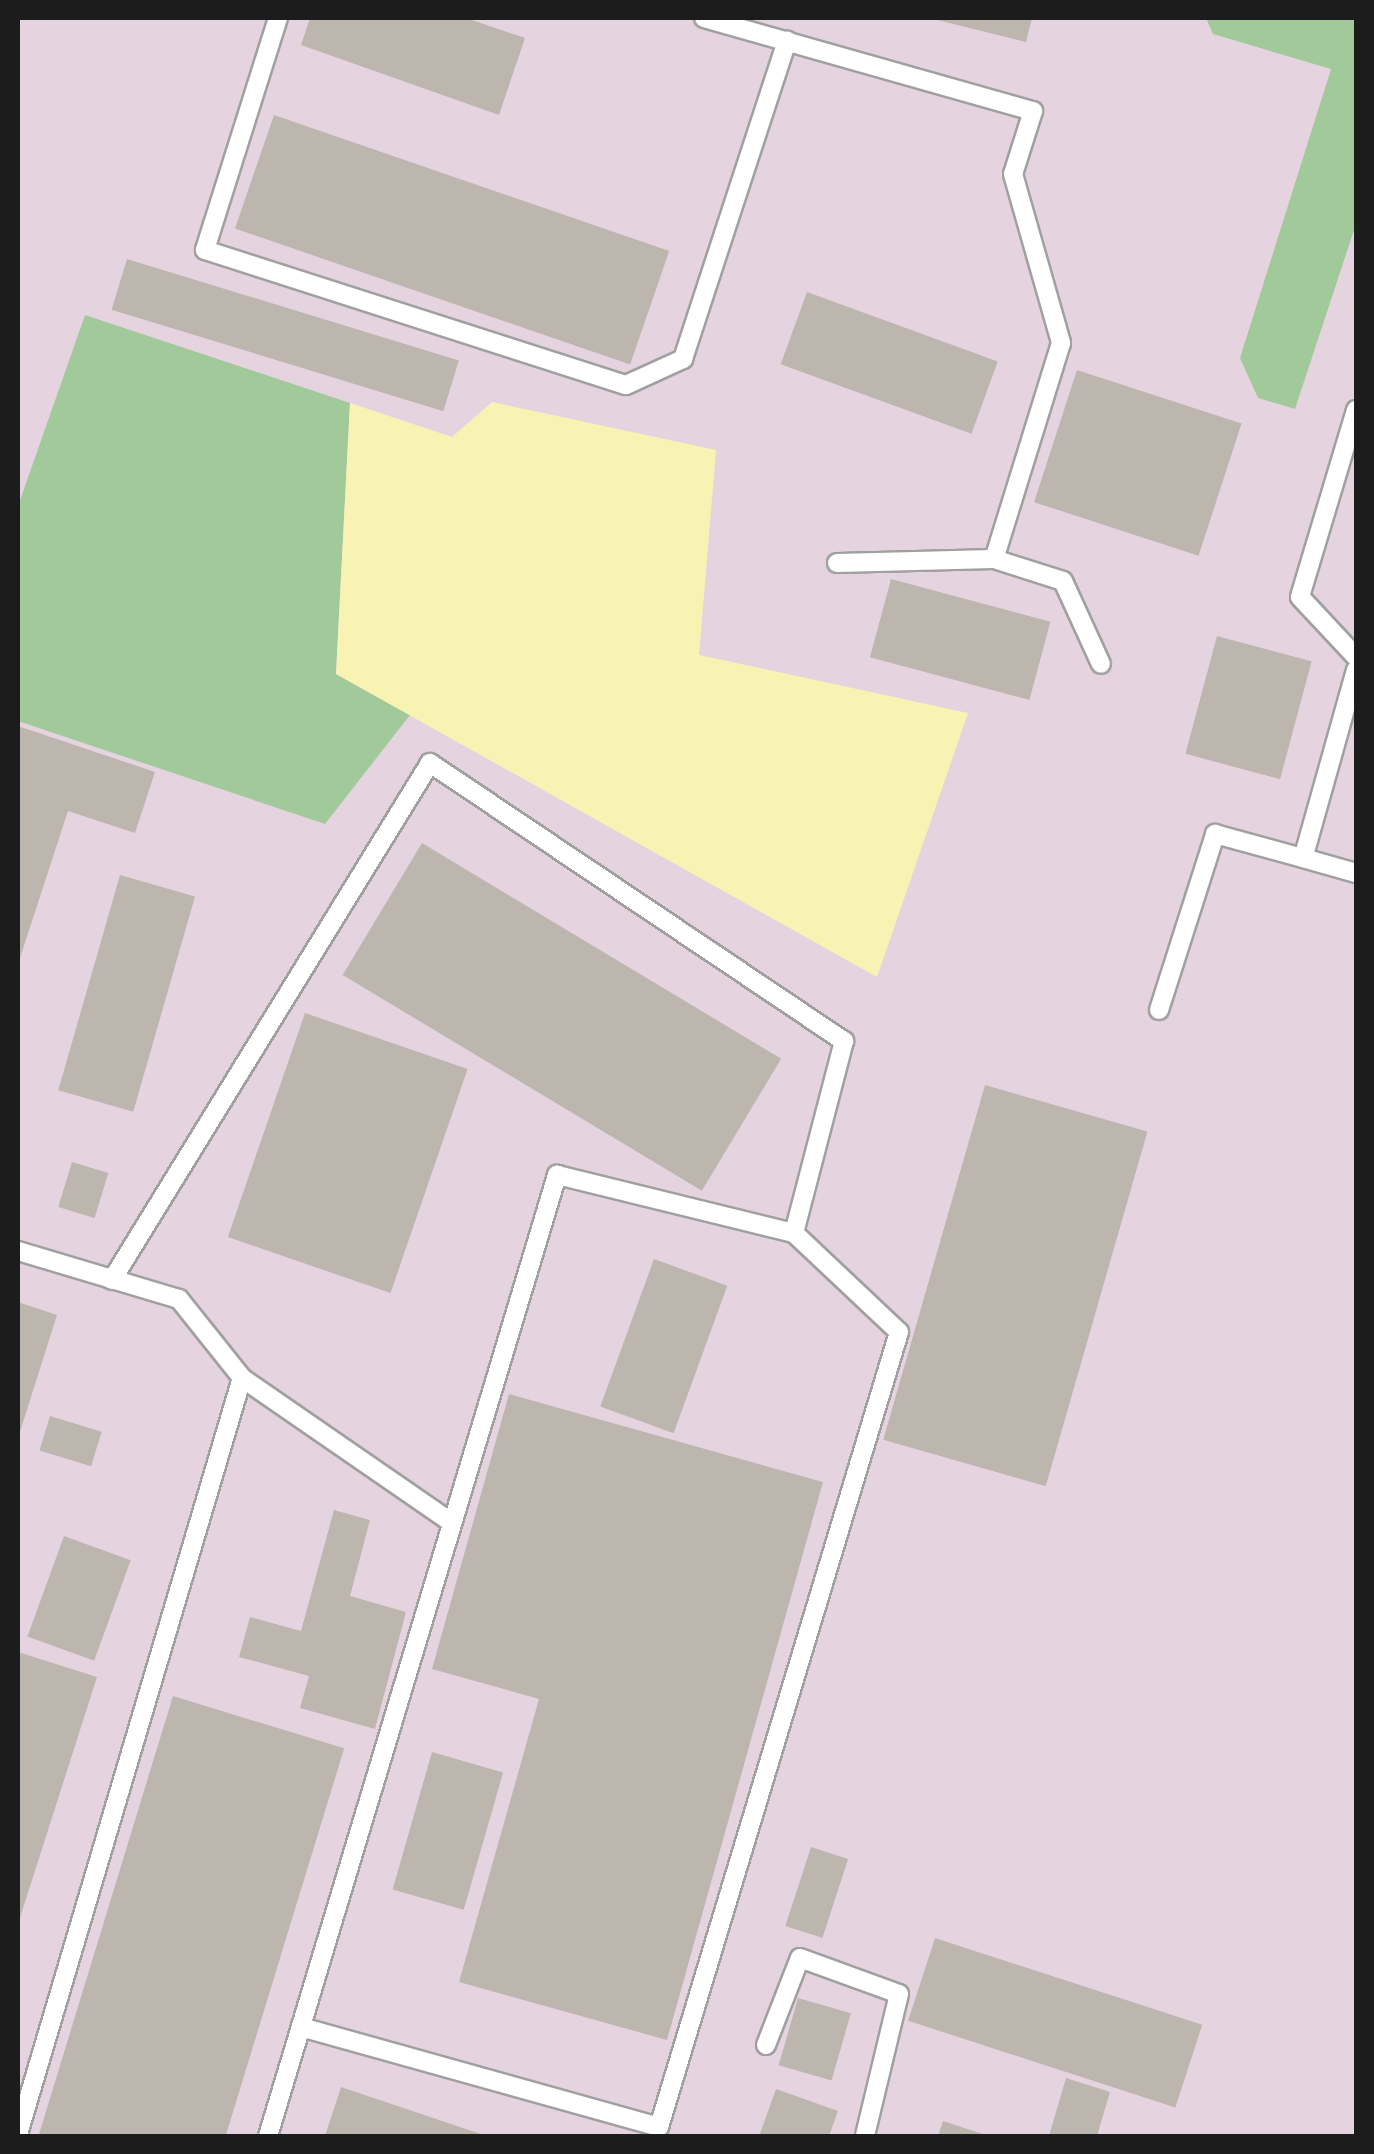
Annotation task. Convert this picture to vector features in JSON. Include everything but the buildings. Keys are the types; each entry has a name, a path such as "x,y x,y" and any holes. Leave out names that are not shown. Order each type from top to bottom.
{"lane":[{"path":"278,18 205,250 626,385 683,358 787,41"},
{"path":"704,18 1033,112 1013,174 1061,343 994,560"},
{"path":"1356,410 1300,597 1356,657"},
{"path":"837,563 994,560 1062,581 1101,664"},
{"path":"1303,858 1356,670"},
{"path":"112,1280 430,762 844,1040 794,1233"},
{"path":"1158,1010 1215,834 1356,873"},
{"path":"268,2136 557,1174 794,1233 898,1332 659,2127 301,2028"},
{"path":"18,1251 178,1299 242,1378 452,1523"},
{"path":"18,2134 242,1378"},
{"path":"766,2045 800,1958 899,1994 865,2136"}],"shaded area":[{"path":"18,18 1356,18 1356,2136 18,2136"}],"green space":[{"path":"1206,18 1356,18 1356,224 1295,409 1258,398 1240,358 1331,69 1213,34"},
{"path":"85,315 350,403 336,674 410,715 325,824 18,721 18,506"}],"sand":[{"path":"492,402 716,450 699,655 968,713 877,977 336,674 350,403 452,437"}]}
